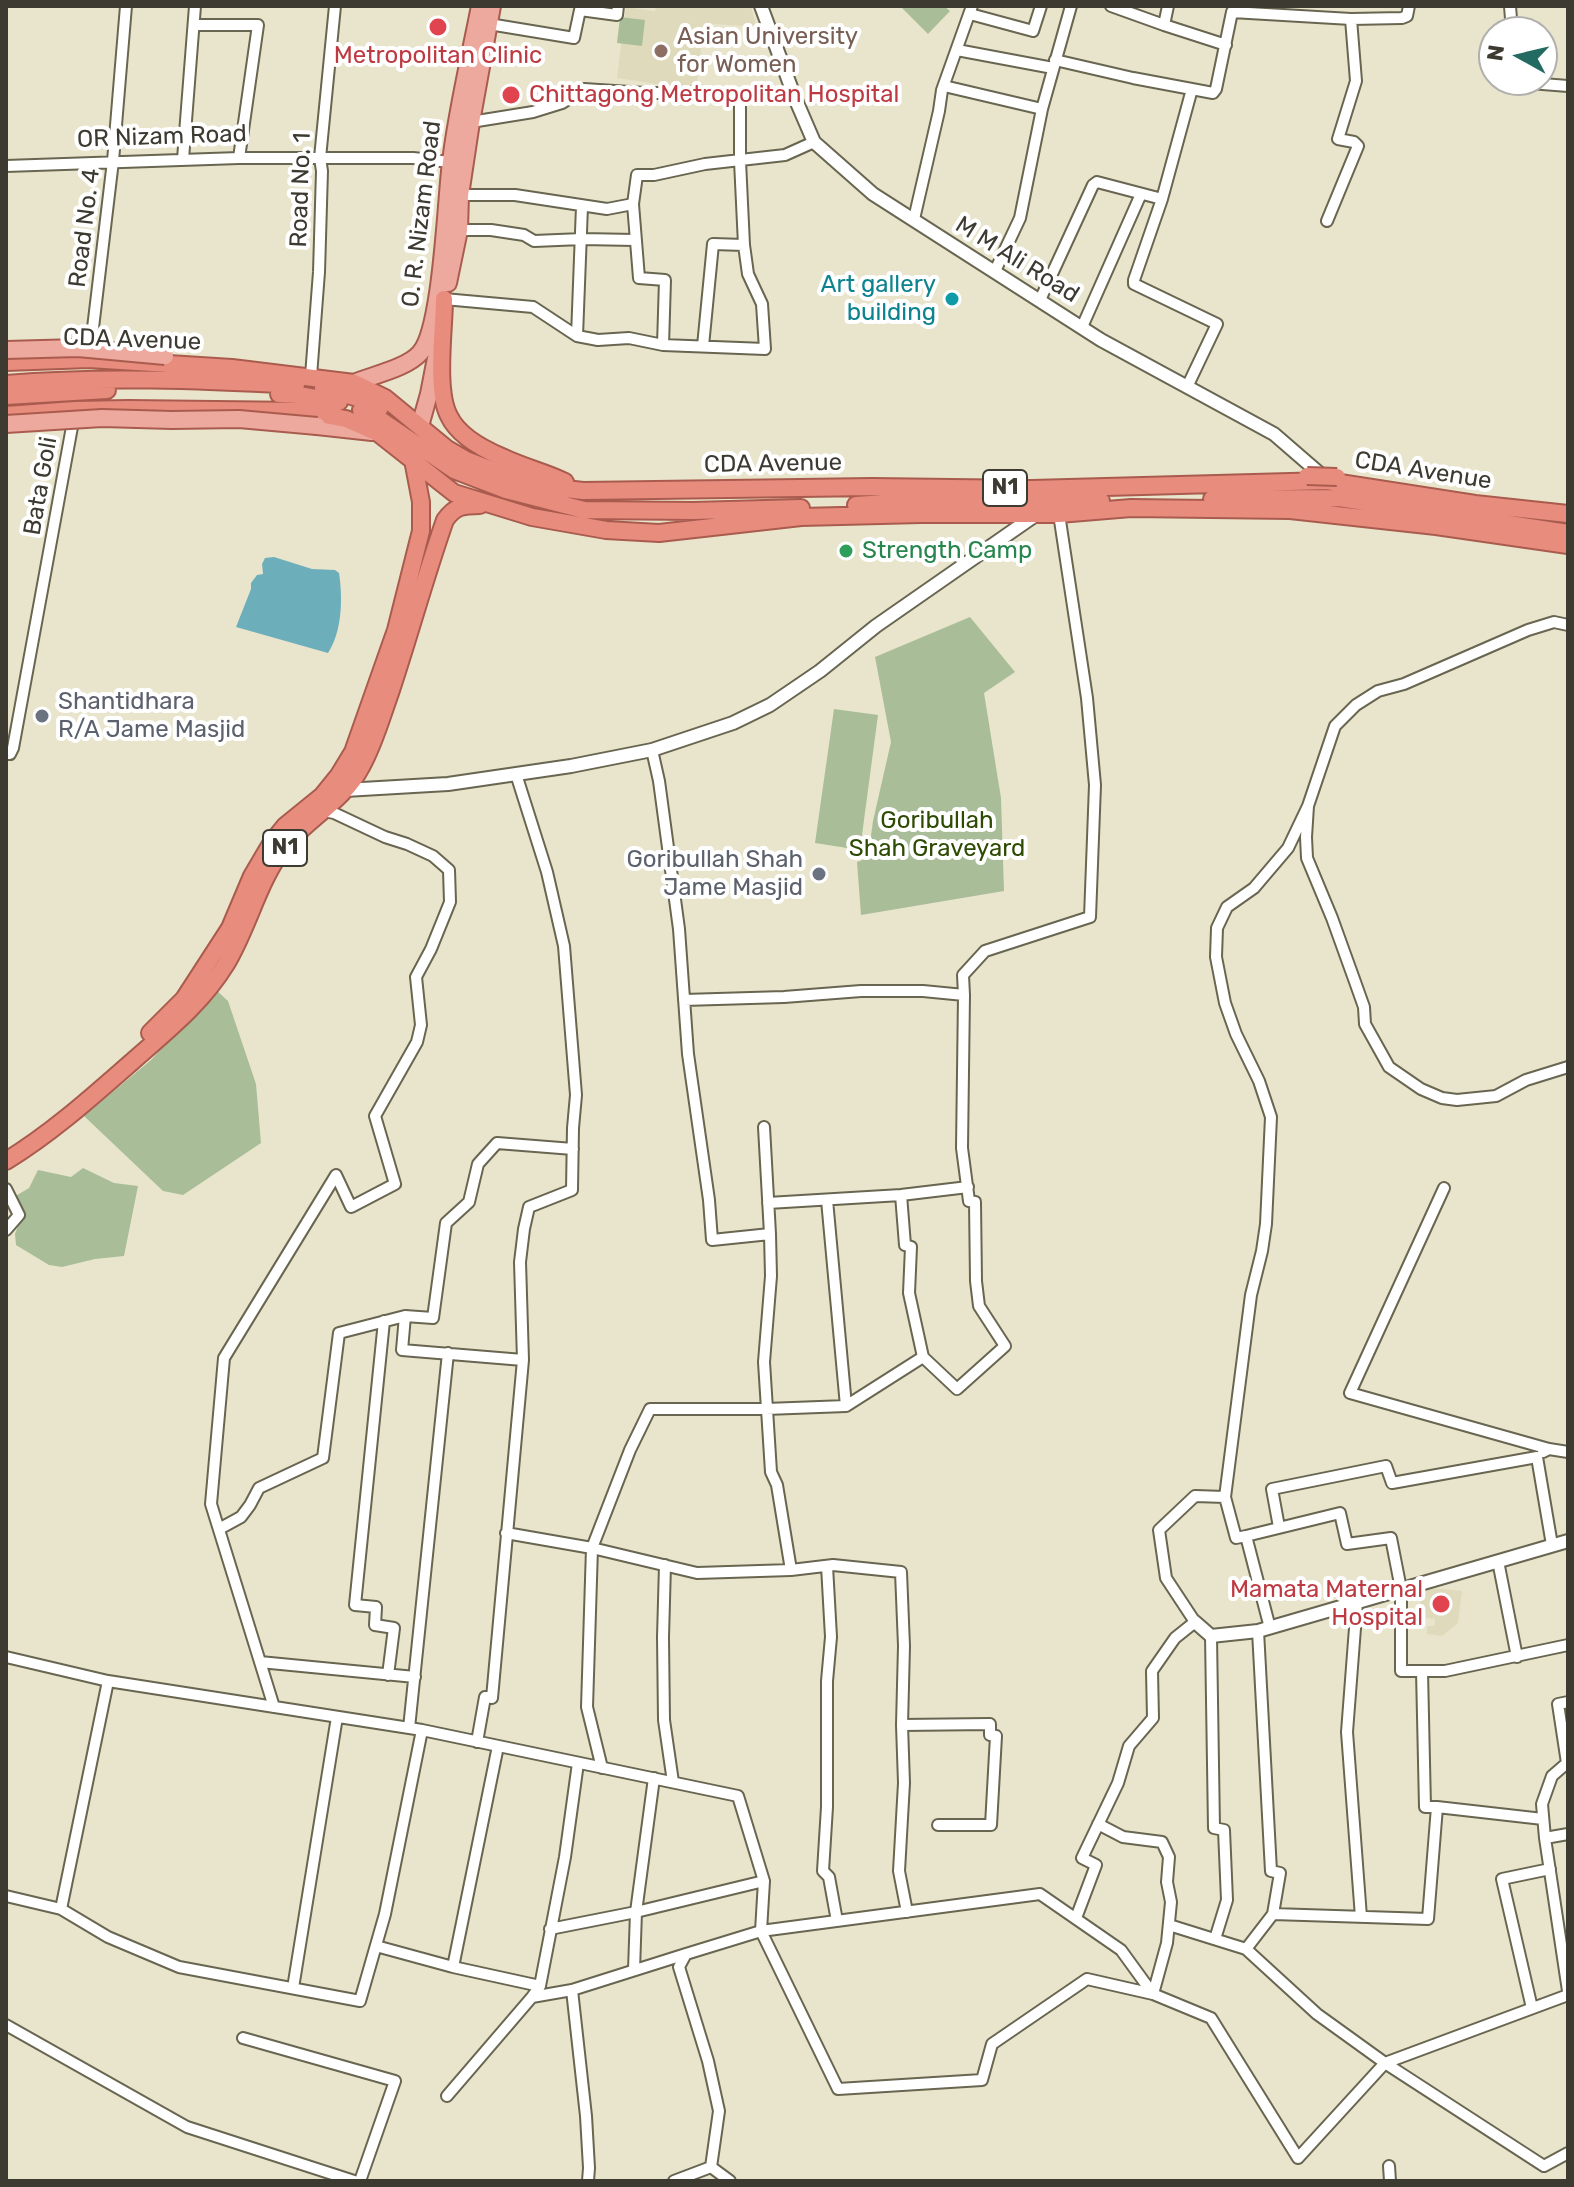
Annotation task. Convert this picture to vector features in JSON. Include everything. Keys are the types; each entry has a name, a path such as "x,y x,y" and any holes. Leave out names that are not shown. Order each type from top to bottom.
{"highway":[{"path":"444,299 444,404 454,424 491,452 583,491"},
{"name":"CDA Avenue","path":"6,362 89,359 227,368 354,383 385,398 447,449 481,466 539,484 583,491 872,487 1032,489 1332,479 1475,504 1568,514"},
{"path":"6,384 50,380 212,381 333,389 372,402 461,465 513,485 588,500 1346,489 1568,524"},
{"path":"6,396 109,390 300,395 330,399 369,412 454,470 506,490 584,510 693,511 902,502 1339,498 1568,533"},
{"name":"N1","path":"6,415 75,410 302,411 346,419 378,433 454,493 532,517 606,530 659,533 801,517 1059,514 1131,508 1290,510 1568,545"},
{"name":"N1","path":"6,1150 23,1140 144,1039 184,999 230,928 252,876 272,842 285,826 322,796 353,752 396,630 421,531 421,502 413,460"},
{"path":"909,479 1307,476 1568,507"},
{"name":"N1","path":"6,1161 33,1145 105,1086 207,992 235,949 268,875 286,846 345,790 361,768 376,735 445,520 454,509 463,505 493,505"}],"main road":[{"name":"O. R. Nizam Road","path":"354,383 408,363 422,352 432,330 444,241 450,162 480,6"},
{"path":"444,299 459,230 460,195 492,6"},
{"name":"O. R. Nizam Road","path":"420,426 429,394 444,299"},
{"path":"6,350 78,348 200,360 227,368"},
{"path":"6,424 102,418 239,419 378,433"}],"street":[{"name":"Road No. 4","path":"89,359 113,161 126,6"},
{"path":"183,159 195,6"},
{"name":"Road No. 1","path":"311,376 319,272 320,158 335,6"},
{"path":"489,24 574,38 580,10 617,15 618,6"},
{"name":"M M Ali Road","path":"761,6 814,142 873,194 1101,340 1274,434 1332,479"},
{"path":"914,219 944,86 971,10 1033,31 1041,6"},
{"path":"995,271 1020,218 1042,109 1071,6"},
{"path":"1111,6 1226,45"},
{"path":"1164,25 1168,6"},
{"path":"957,50 1213,93 1232,12 1351,19 1402,18 1407,16 1409,6"},
{"path":"1327,221 1358,146 1354,142 1338,139 1356,81 1351,19"},
{"path":"194,25 258,25 239,158"},
{"path":"944,86 1042,109"},
{"path":"444,299 533,307 577,336 598,340 629,338 663,345 765,349 762,304 748,274 744,245 740,98 696,91 645,93 584,89 562,103 533,112 471,122"},
{"path":"1187,387 1217,324 1134,284 1162,199 1192,89"},
{"path":"663,345 665,280 639,278 633,204 637,175 785,155 814,142"},
{"name":"OR Nizam Road","path":"6,166 239,158 413,158 450,162"},
{"path":"1040,300 1093,185 1097,182 1162,199"},
{"path":"1082,327 1141,194"},
{"path":"460,195 515,195 607,209 633,204"},
{"path":"577,336 582,206"},
{"path":"459,230 491,230 524,235 534,241 635,240"},
{"path":"703,346 713,244 744,245"},
{"name":"Bata Goli","path":"6,754 10,754 13,748 75,410"},
{"path":"345,790 448,784 652,750 749,717 820,671 876,626 1037,514"},
{"path":"901,1195 905,1245 911,1247 909,1293 923,1357 957,1389 1005,1346 979,1306 976,1281 975,1202 969,1201 962,1148 963,975 985,951 1090,917 1095,785 1087,698 1059,514"},
{"path":"1568,625 1554,622 1528,630 1404,684 1378,691 1356,705 1335,726 1308,806 1288,848 1254,888 1227,907 1217,928 1216,957 1225,1003 1271,1117 1266,1224 1251,1295 1225,1497 1236,1538 1340,1513 1347,1544 1391,1538 1401,1589 1401,1671 1445,1671 1568,1645"},
{"path":"652,750 679,929 688,1054 712,1240 770,1234"},
{"path":"477,1742 485,1697 492,1698 523,1360 520,1262 526,1218 529,1207 572,1190 576,1095 564,946 547,872 516,774"},
{"path":"1308,806 1307,858 1364,1007 1365,1024 1389,1067 1421,1089 1442,1098 1457,1100 1496,1096 1526,1080 1568,1067"},
{"path":"274,1707 211,1504 224,1358 336,1175 351,1207 395,1184 375,1116 417,1042 421,1025 416,977 450,902 449,870 433,856 324,811"},
{"path":"684,1000 861,991 923,991 964,995"},
{"path":"764,1127 771,1276 764,1362 766,1409 771,1472 777,1485 791,1570"},
{"path":"219,1529 241,1517 259,1488 323,1458 339,1333 405,1316 433,1318 446,1223 469,1202 478,1164 497,1143 573,1149"},
{"path":"768,1203 901,1195 968,1187"},
{"path":"1444,1188 1350,1393 1568,1452"},
{"path":"6,1189 19,1215 6,1230"},
{"path":"827,1200 846,1406"},
{"path":"405,1316 402,1350 523,1360"},
{"path":"384,1321 355,1605 376,1607 375,1625 394,1628 388,1675"},
{"path":"409,1728 448,1353"},
{"path":"602,1768 587,1707 592,1548 630,1450 650,1409 846,1406 923,1357"},
{"path":"1279,1527 1272,1489 1386,1466 1392,1483 1537,1457 1549,1449"},
{"path":"1537,1457 1552,1545"},
{"path":"1215,1939 1227,1900 1224,1830 1214,1828 1211,1636 1195,1622 1166,1578 1159,1530 1195,1496 1225,1497"},
{"path":"506,1533 592,1548 697,1573 827,1566 901,1572 904,1783 899,1871 907,1912"},
{"path":"1246,1536 1264,1629 1271,1871 1280,1873 1273,1914 1246,1949"},
{"path":"1211,1636 1264,1629 1568,1541"},
{"path":"1498,1561 1517,1657"},
{"path":"665,1565 664,1720 673,1782"},
{"path":"827,1566 831,1637 827,1681 827,1807 823,1871 829,1877 837,1921"},
{"path":"1357,1602 1347,1732 1361,1917"},
{"path":"1076,1918 1096,1865 1082,1858 1118,1783 1129,1746 1153,1718 1152,1671 1175,1638 1195,1622"},
{"path":"6,1657 108,1681 422,1730 738,1796 764,1881 761,1931 838,2089 982,2080 992,2044 1087,1979 1153,1994 1211,2018 1298,2158 1385,2063 1568,1993 1542,1804 1552,1776 1567,1763 1558,1704 1568,1702"},
{"path":"260,1662 415,1677"},
{"path":"1422,1671 1425,1807 1543,1819"},
{"path":"61,1909 108,1681"},
{"path":"293,1988 337,1717"},
{"path":"902,1725 990,1724 990,1735 996,1736 991,1825 938,1825"},
{"path":"6,1896 61,1909 108,1937 179,1967 360,2001 385,1914 422,1730"},
{"path":"453,1967 498,1746"},
{"path":"447,2096 540,1986 565,1857 578,1763"},
{"path":"634,1970 636,1912 654,1778"},
{"path":"1273,1914 1428,1919 1437,1807"},
{"path":"1098,1824 1123,1837 1162,1842 1169,1857 1167,1882 1171,1902 1167,1943 1153,1994"},
{"path":"1545,1838 1568,1834"},
{"path":"1532,2008 1502,1879 1550,1869"},
{"path":"550,1929 764,1881"},
{"path":"532,1997 572,1990 761,1931 1040,1894 1121,1950 1153,1994"},
{"path":"1169,1925 1246,1949 1317,2014 1385,2063 1544,2166 1568,2153"},
{"path":"376,1946 540,1986"},
{"path":"686,1954 679,1967 708,2061 719,2111 711,2167"},
{"path":"572,1990 586,2116 588,2181"},
{"path":"6,2025 187,2127 357,2181 395,2081 243,2038"},
{"path":"1389,2166 1390,2181"},
{"path":"674,2181 711,2167"},
{"path":"711,2167 730,2181"}],"shaded area":[{"name":"Asian University for Women","path":"656,6 751,6 756,27 714,24 703,34 696,88 617,78 626,7 655,11"},
{"name":"Mamata Maternal Hospital","path":"1422,1587 1462,1591 1458,1623 1442,1636 1427,1634 1427,1626 1434,1626 1435,1619 1419,1617"}],"green space":[{"path":"900,6 944,6 950,11 928,34"},
{"path":"620,17 645,20 642,46 617,43"},
{"name":"Goribullah Shah Graveyard","path":"970,617 1015,672 984,693 1001,798 1004,891 861,915 857,862 868,858 891,742 875,657"},
{"path":"834,709 878,715 860,850 815,843"},
{"path":"216,990 228,1001 256,1084 261,1143 183,1195 163,1191 84,1116 151,1060"},
{"path":"83,1168 114,1183 138,1186 124,1256 62,1267 49,1265 16,1245 15,1234 23,1213 14,1197 29,1188 38,1170 71,1177"}],"water":[{"path":"274,557 312,569 339,573 340,615 328,653 236,627 251,583 257,575 263,574 265,558"}],"place":[{"name":"Metropolitan Clinic","path":"438,27"},
{"name":"Asian University for Women","path":"661,51"},
{"name":"Chittagong Metropolitan Hospital","path":"511,95"},
{"name":"Art gallery building","path":"952,299"},
{"name":"Strength Camp","path":"846,551"},
{"name":"Shantidhara R/A Jame Masjid","path":"42,716"},
{"name":"Goribullah Shah Jame Masjid","path":"819,874"},
{"name":"Mamata Maternal Hospital","path":"1441,1604"}]}
